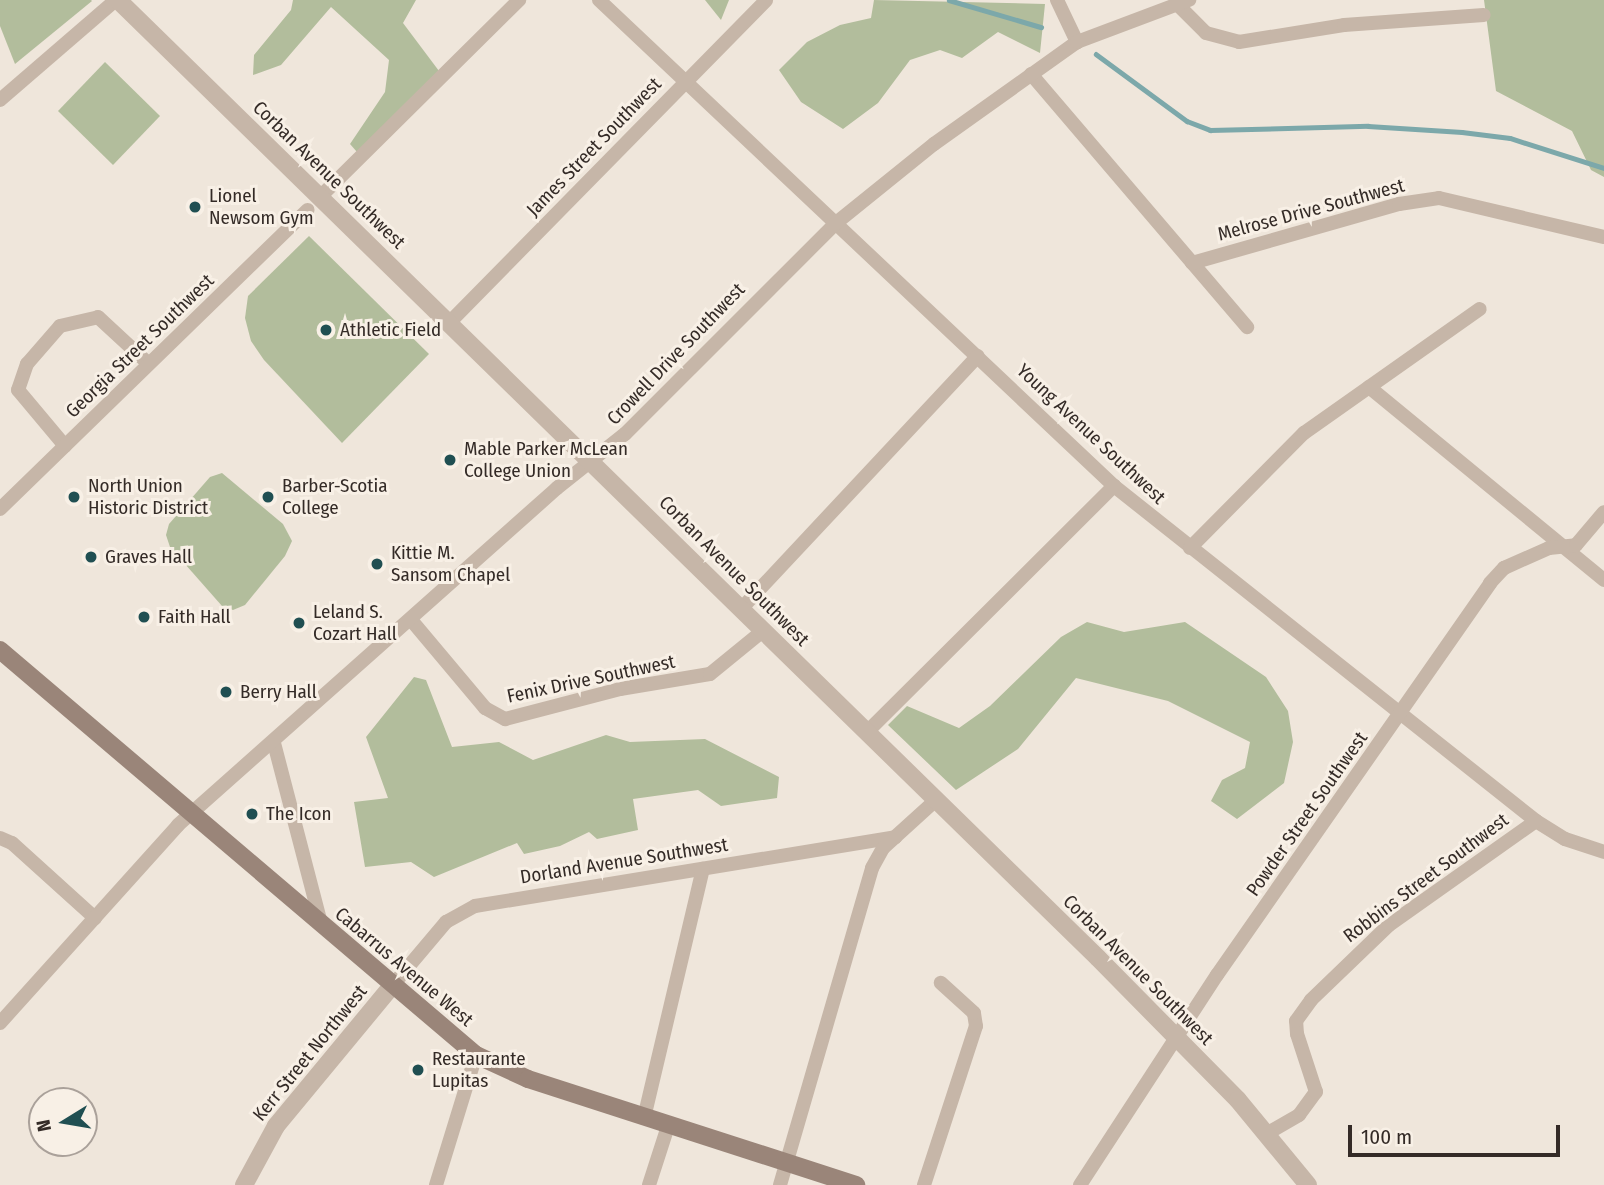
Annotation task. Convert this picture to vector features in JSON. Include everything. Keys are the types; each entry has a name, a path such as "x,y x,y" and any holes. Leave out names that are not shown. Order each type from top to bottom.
{"main road":[{"name":"Cabarrus Avenue West","path":"0,650 476,1055 528,1079 856,1185"}],"street":[{"path":"0,100 117,0"},
{"name":"Corban Avenue Southwest","path":"117,0 742,608 1176,1038 1268,1133 1308,1185"},
{"path":"321,196 519,0"},
{"name":"Young Avenue Southwest","path":"598,0 1115,485 1190,548 1535,821 1565,839 1601,848"},
{"name":"James Street Southwest","path":"450,322 766,0"},
{"path":"1057,0 1077,42"},
{"path":"1184,3 1206,33 1239,42 1344,25 1484,15"},
{"name":"Crowell Drive Southwest","path":"0,1023 192,813 591,460 625,434 836,223 934,144 1077,42 1184,3"},
{"path":"1031,75 1247,327"},
{"name":"Melrose Drive Southwest","path":"1192,263 1399,204 1439,198 1468,201 1604,237"},
{"name":"Georgia Street Southwest","path":"0,509 307,209"},
{"path":"1190,548 1284,451 1480,309"},
{"path":"65,446 18,390 27,364 60,326 98,317 149,364"},
{"path":"742,608 978,356"},
{"path":"1369,387 1604,580"},
{"path":"867,733 1115,485"},
{"name":"Powder Street Southwest","path":"1080,1185 1176,1038 1504,568 1549,548 1576,545 1604,512"},
{"name":"Fenix Drive Southwest","path":"412,621 478,700 505,719 620,689 710,674 764,631"},
{"path":"274,743 321,923"},
{"path":"780,1185 872,868 895,836 936,800"},
{"name":"Robbins Street Southwest","path":"1268,1133 1298,1115 1316,1092 1297,1034 1296,1021 1311,1000 1389,925 1535,821"},
{"name":"Dorland Avenue Southwest","path":"392,986 455,915 484,903 895,836"},
{"path":"0,838 12,843 95,918"},
{"path":"644,1118 704,869"},
{"path":"924,1185 976,1026 974,1013 941,983"},
{"name":"Kerr Street Northwest","path":"244,1185 276,1126 392,986"},
{"path":"436,1185 476,1055"},
{"path":"649,1185 668,1126"}],"green space":[{"path":"0,0 92,1 15,64 0,26"},
{"path":"293,0 416,0 403,23 439,71 357,152 350,144 385,92 389,60 331,7 281,65 253,75 254,55 291,10"},
{"path":"705,0 729,0 721,20"},
{"path":"874,0 1045,4 1040,53 998,32 962,58 940,50 910,60 878,103 843,129 801,102 779,70 807,42 840,25 871,18"},
{"path":"1484,0 1604,0 1604,177 1591,170 1572,131 1496,91"},
{"path":"105,62 160,116 113,165 58,111"},
{"name":"Athletic Field","path":"309,236 429,354 342,443 264,360 251,341 245,318 248,296"},
{"path":"222,473 283,524 292,541 285,556 245,605 233,610 222,606 170,547 166,535 169,524 210,477"},
{"path":"1087,622 1124,632 1185,622 1266,677 1288,711 1293,742 1284,783 1237,819 1211,801 1222,780 1245,768 1250,742 1168,701 1076,678 1018,749 956,790 888,725 907,706 959,728 990,706 1061,637"},
{"path":"414,677 426,680 452,747 499,742 533,760 606,735 630,742 705,739 779,777 777,798 721,806 698,790 633,799 638,830 597,839 589,832 560,846 524,854 517,843 434,877 411,862 365,867 354,802 388,798 366,737"}],"waterway":[{"path":"949,0 1041,27"},
{"path":"1096,54 1187,121 1210,130 1368,126 1462,132 1510,138 1604,168"}],"place":[{"name":"Lionel Newsom Gym","path":"195,207"},
{"name":"Athletic Field","path":"326,330"},
{"name":"Mable Parker McLean College Union","path":"450,460"},
{"name":"North Union Historic District","path":"74,497"},
{"name":"Barber-Scotia College","path":"268,497"},
{"name":"Graves Hall","path":"91,557"},
{"name":"Kittie M. Sansom Chapel","path":"377,564"},
{"name":"Faith Hall","path":"144,617"},
{"name":"Leland S. Cozart Hall","path":"299,623"},
{"name":"Berry Hall","path":"226,692"},
{"name":"The Icon","path":"252,814"},
{"name":"Restaurante Lupitas","path":"418,1070"}]}
